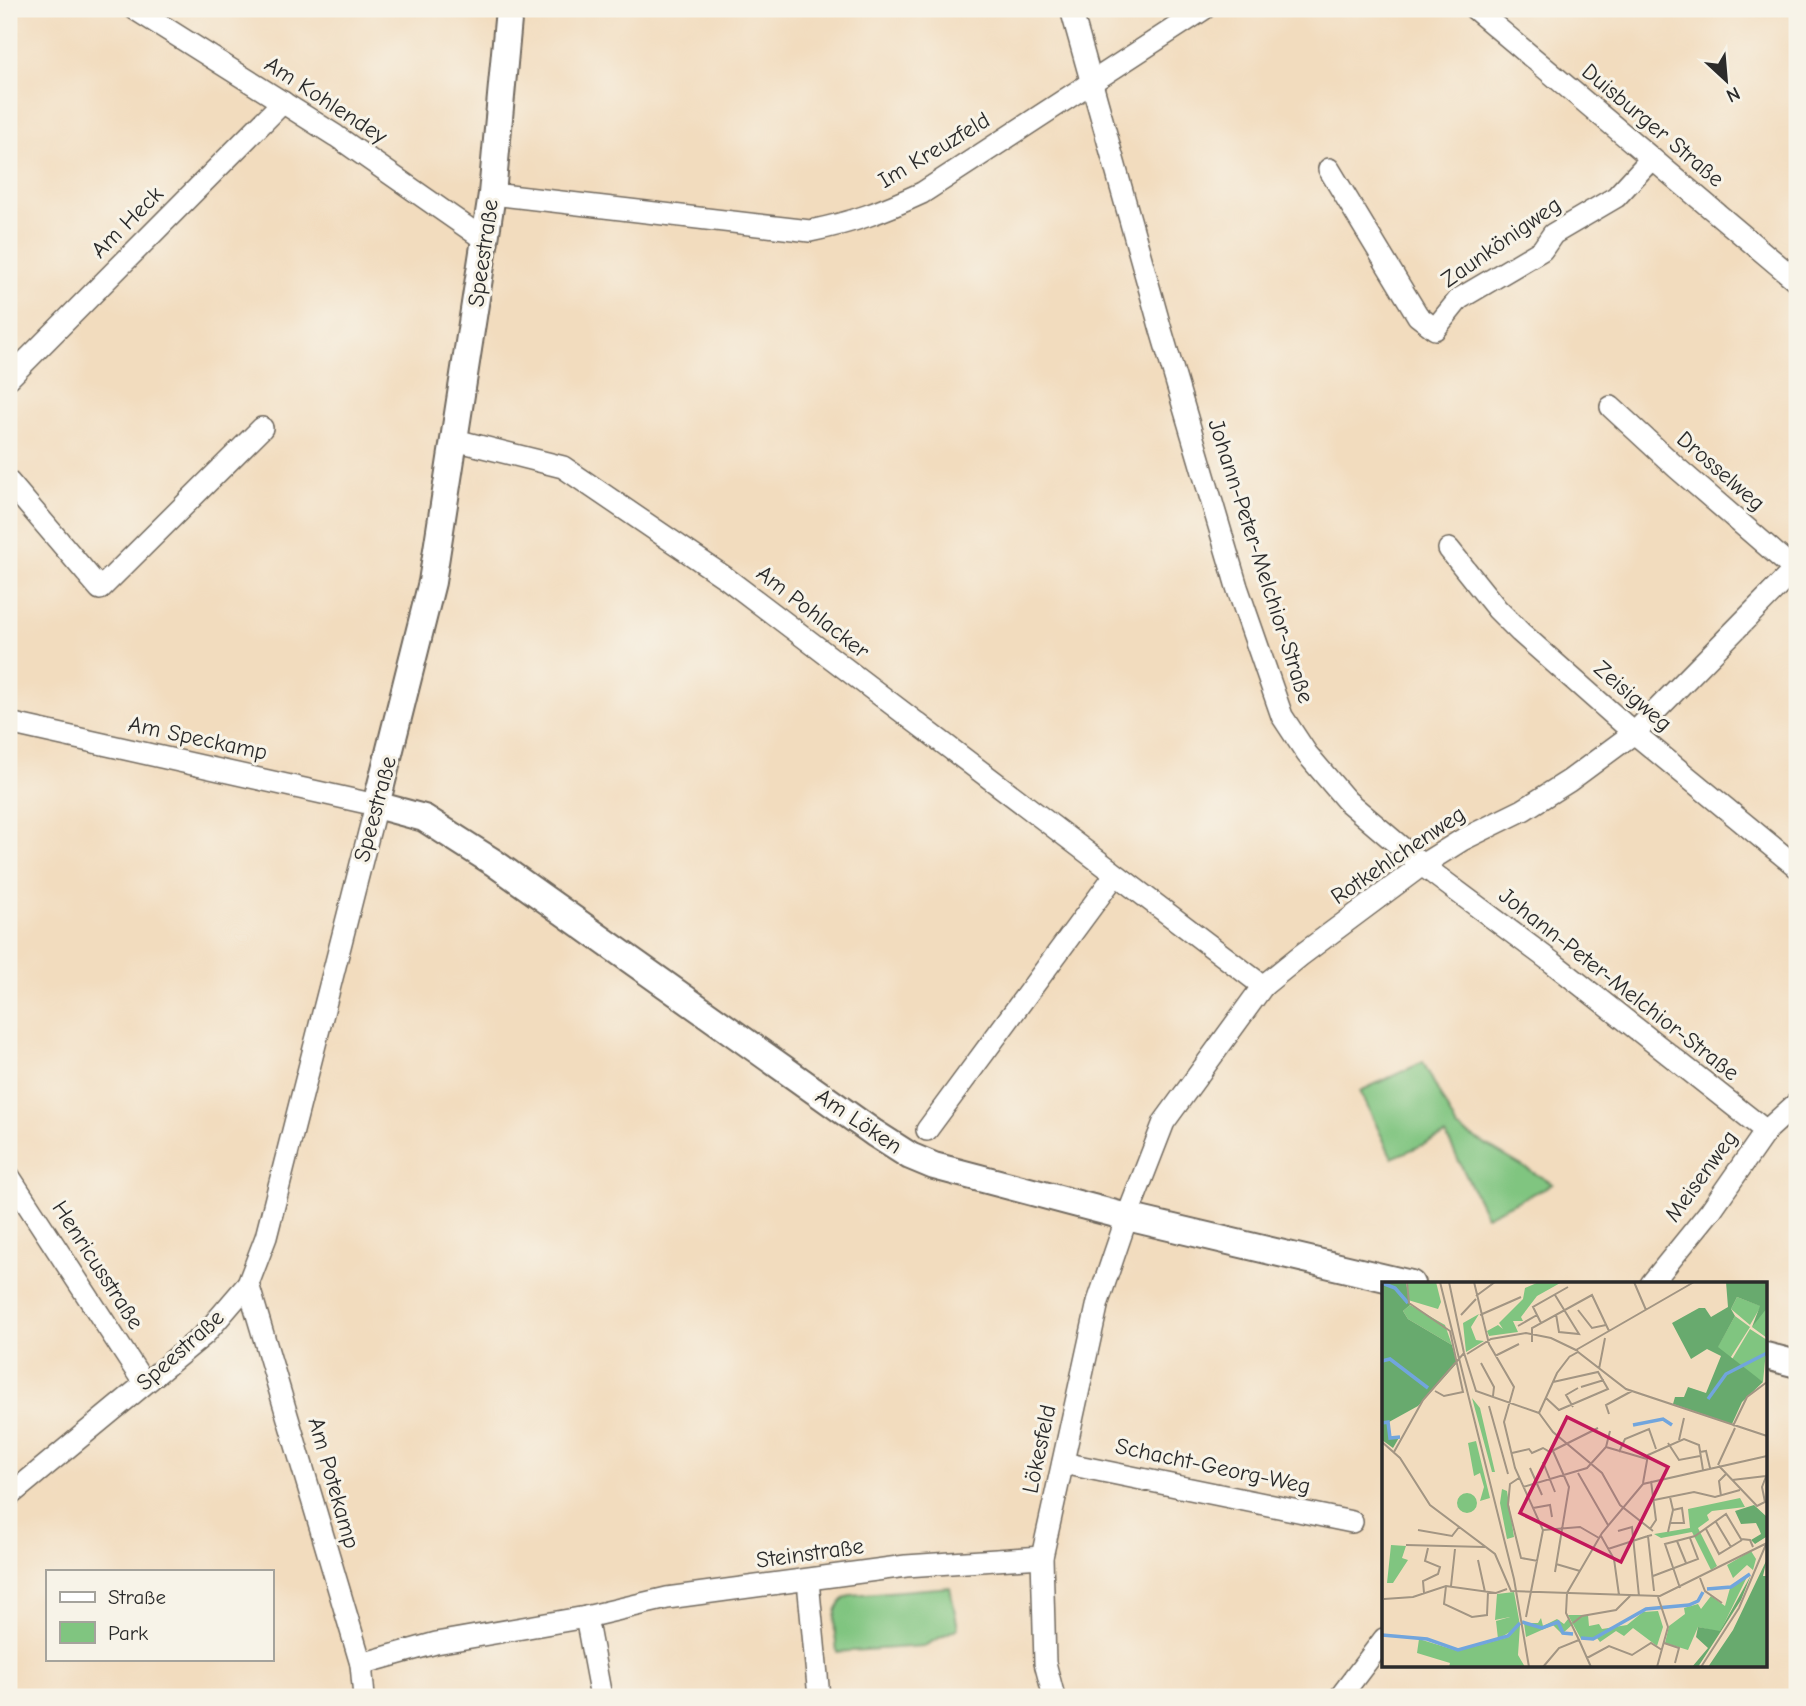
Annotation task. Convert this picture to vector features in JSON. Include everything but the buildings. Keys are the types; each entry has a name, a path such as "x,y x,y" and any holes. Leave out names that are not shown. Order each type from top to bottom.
{"street":[{"name":"Am Kohlendey","path":"135,9 336,136 485,240"},
{"name":"Speestraße","path":"9,1496 205,1334 248,1284 266,1237 428,605 492,194 509,9"},
{"name":"Johann-Peter-Melchior-Straße","path":"1071,9 1237,587 1282,716 1307,754 1347,801 1422,865 1553,963 1766,1131"},
{"name":"Im Kreuzfeld","path":"492,194 810,232 852,223 922,193 1204,9"},
{"name":"Duisburger Straße","path":"1475,9 1797,281"},
{"name":"Am Heck","path":"9,378 283,102"},
{"name":"Zaunkönigweg","path":"1329,169 1418,316 1435,328 1459,299 1542,250 1553,234 1616,197 1651,159"},
{"name":"Drosselweg","path":"1611,407 1677,468 1796,570"},
{"path":"9,482 100,589 262,428"},
{"name":"Am Pohlacker","path":"455,440 563,467 726,578 1263,986"},
{"name":"Zeisigweg","path":"1449,550 1497,609 1634,733 1797,867"},
{"name":"Rotkehlchenweg","path":"1127,1217 1164,1122 1263,986 1422,865 1462,840 1523,810 1634,733 1796,570"},
{"name":"Am Speckamp","path":"9,723 376,804"},
{"name":"Am Löken","path":"376,804 424,818 493,862 909,1156 934,1166 1127,1217 1403,1282"},
{"path":"927,1130 1115,875"},
{"name":"Meisenweg","path":"1653,1282 1712,1210 1766,1131 1797,1103"},
{"name":"Henricusstraße","path":"9,1176 144,1383"},
{"name":"Lökesfeld","path":"1054,1697 1045,1663 1042,1557 1098,1302 1127,1217"},
{"name":"Am Potekamp","path":"248,1284 360,1664 364,1697"},
{"path":"1768,1357 1797,1364"},
{"name":"Schacht-Georg-Weg","path":"1063,1463 1352,1522"},
{"name":"Steinstraße","path":"360,1664 436,1643 586,1617 667,1598 905,1566 1042,1557"},
{"path":"808,1581 818,1697"},
{"path":"586,1617 601,1697"},
{"path":"1340,1697 1382,1642"}],"green space":[{"path":"1423,1062 1457,1128 1553,1184 1486,1216 1446,1135 1392,1158 1360,1091"},
{"path":"950,1587 958,1628 924,1646 837,1652 835,1619 844,1599 851,1595"}]}
